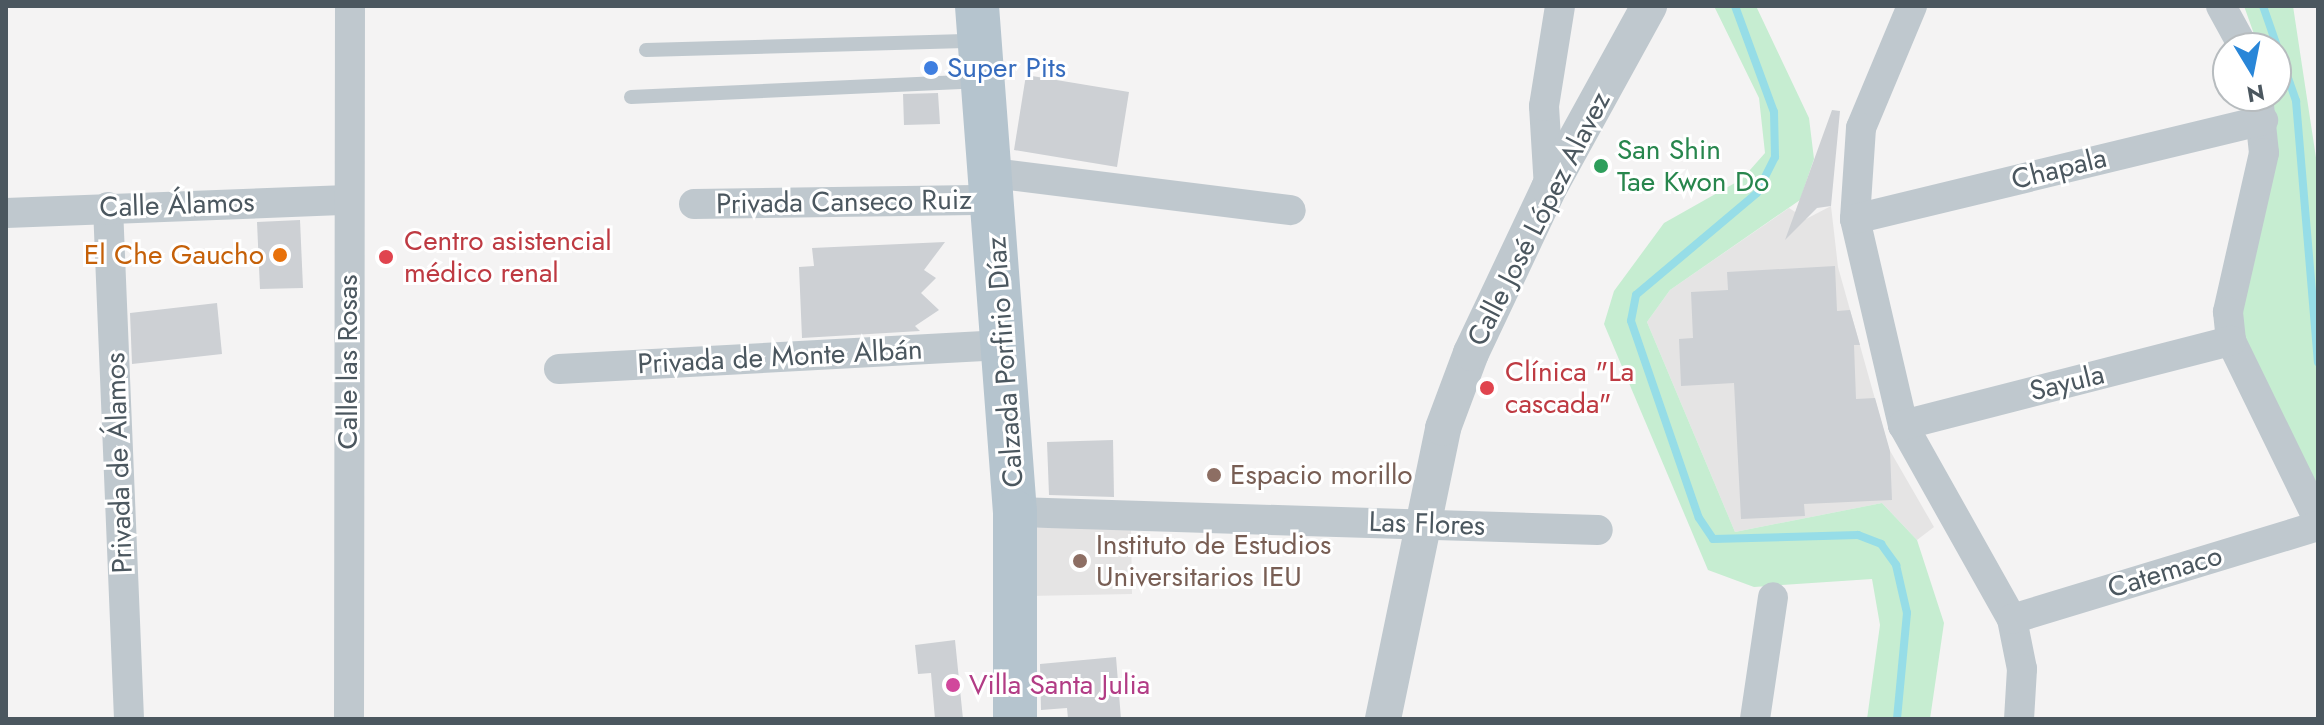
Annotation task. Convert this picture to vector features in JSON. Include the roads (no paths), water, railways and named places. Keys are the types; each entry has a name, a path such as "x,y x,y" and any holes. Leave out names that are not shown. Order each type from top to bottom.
{"main road":[{"name":"Calzada Porfirio Díaz","path":"980,43 1015,512 1015,719"}],"street":[{"name":"Calle las Rosas","path":"349,719 350,6"},
{"path":"1549,188 1544,106 1560,6"},
{"name":"Calle José López Alavez","path":"1383,719 1422,523 1471,353 1549,188 1649,6"},
{"path":"1912,6 1861,128 1855,219 1903,425 2012,619 2022,669 2019,719"},
{"path":"2221,6 2235,32"},
{"name":"Chapala","path":"1855,219 2245,112"},
{"path":"2260,112 2259,185 2228,312 2231,341 2318,519"},
{"name":"Privada Canseco Ruiz","path":"694,204 993,187 1291,210"},
{"name":"Calle Álamos","path":"6,213 348,200"},
{"name":"Privada de Álamos","path":"108,207 129,719"},
{"name":"Sayula","path":"1903,425 2231,341"},
{"name":"Privada de Monte Albán","path":"559,369 1002,345"},
{"name":"Las Flores","path":"1015,512 1598,530"},
{"name":"Catemaco","path":"2012,619 2318,526"},
{"path":"1755,719 1773,597"}],"lane":[{"path":"646,50 980,43"},
{"path":"631,97 980,43"}],"waterway":[{"path":"1735,6 1774,112 1775,157 1757,193 1636,295 1631,321 1699,518 1713,539 1858,535 1881,544 1896,565 1907,613 1897,719"},
{"path":"2263,6 2296,101 2318,362"}],"place":[{"name":"Super Pits","path":"931,68"},
{"name":"San Shin Tae Kwon Do","path":"1601,166"},
{"name":"El Che Gaucho","path":"280,255"},
{"name":"Centro asistencial médico renal","path":"386,257"},
{"name":"Clínica \"La cascada\"","path":"1487,388"},
{"name":"Espacio morillo","path":"1214,475"},
{"name":"Instituto de Estudios Universitarios IEU","path":"1080,561"},
{"name":"Villa Santa Julia","path":"953,685"}]}
